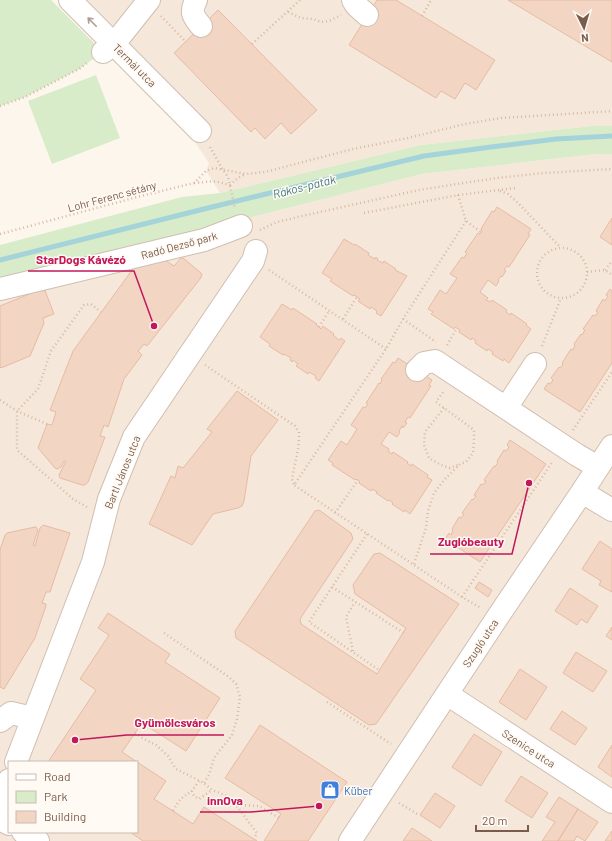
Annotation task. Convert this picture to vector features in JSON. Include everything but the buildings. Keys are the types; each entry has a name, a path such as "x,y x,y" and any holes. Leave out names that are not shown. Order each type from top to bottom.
{"street":[{"name":"Termál utca","path":"70,0 109,48 200,131"},
{"path":"196,0 192,10 193,16 202,26"},
{"path":"109,48 148,1"},
{"name":"Radó Dezső park","path":"0,289 204,240 248,237"},
{"name":"Bartl János utca","path":"16,761 93,562 109,499 134,437 190,355 248,237"},
{"path":"417,370 424,363 435,361 563,446 598,467"},
{"path":"506,408 535,364"},
{"name":"Szugló utca","path":"350,841 498,615 612,446"},
{"path":"582,492 612,510"},
{"name":"Szenice utca","path":"447,694 612,802"},
{"path":"0,721 11,713 32,718"},
{"path":"0,802 8,782"},
{"path":"25,833 38,841"}],"path":[{"path":"252,44 300,0"},
{"path":"422,16 431,0"},
{"path":"148,1 186,42"},
{"path":"288,12 301,18 313,19 321,22 329,21 354,10"},
{"path":"0,106 25,97 79,69 109,48"},
{"path":"230,186 238,178 246,174 265,172 354,149 465,124 501,118 612,111"},
{"path":"200,131 228,177 248,237 264,267 386,349"},
{"name":"Lohr Ferenc sétány","path":"0,234 194,183 206,171 214,168 246,174"},
{"path":"248,237 276,222 441,186 544,173 612,169"},
{"path":"194,183 219,181 230,186"},
{"path":"364,213 458,195 516,188"},
{"path":"499,190 508,194 560,247"},
{"path":"458,195 466,221 481,232"},
{"path":"294,485 386,349 403,319 466,221"},
{"path":"560,247 570,249 579,254 585,262 587,272 585,282 580,291 571,296 561,298 551,296 543,290 538,282 536,273 538,263 543,255 560,247"},
{"path":"605,270 612,261"},
{"path":"587,272 605,270 612,275"},
{"path":"342,319 357,297"},
{"path":"535,364 561,298"},
{"path":"101,312 91,304 84,305 51,351 38,389 17,411 17,450 73,499 104,517"},
{"path":"319,327 330,310"},
{"path":"445,348 457,328"},
{"path":"190,355 295,426 299,432 299,439 292,479 294,485 483,610"},
{"path":"462,597 612,372"},
{"path":"0,400 17,411 47,424"},
{"path":"436,402 474,430 473,453 466,462 450,468 441,466 429,458 424,445 425,432 444,408"},
{"path":"414,564 426,528 428,511 434,493 460,464"},
{"path":"335,513 358,480"},
{"path":"367,534 309,622 379,670"},
{"path":"332,587 404,633"},
{"path":"353,651 346,617 355,602"},
{"path":"164,633 229,677 236,684 240,697 238,719 232,735 214,758 209,775 204,783"},
{"path":"327,702 396,748"},
{"path":"135,733 156,745 168,756 176,769 204,783 212,790 227,796 236,805 257,833 254,839"},
{"path":"173,811 183,796 192,792 199,781"},
{"path":"192,792 194,796 199,799 212,790"},
{"path":"397,801 419,815"},
{"path":"236,805 259,806 279,818"}],"shaded area":[{"path":"58,0 612,0 612,126 592,126 421,145 220,193 206,171 209,163 191,136"},
{"path":"596,154 612,154 612,841 0,841 0,278 422,174"}],"green space":[{"path":"0,0 51,0 103,52 79,69 25,97 0,106"},
{"path":"96,75 120,138 52,164 28,101"},
{"path":"592,126 612,126 612,154 596,154 422,174 0,278 0,245 182,197 220,193 421,145"}],"waterway":[{"name":"Rákos-patak","path":"0,260 424,156 556,139 612,136"}],"place":[{"name":"StarDogs Kávézó","path":"154,326"},
{"name":"Zuglóbeauty","path":"529,483"},
{"name":"Gyümölcsváros","path":"75,740"},
{"name":"Küber","path":"330,790"},
{"name":"innOva","path":"319,806"}]}
